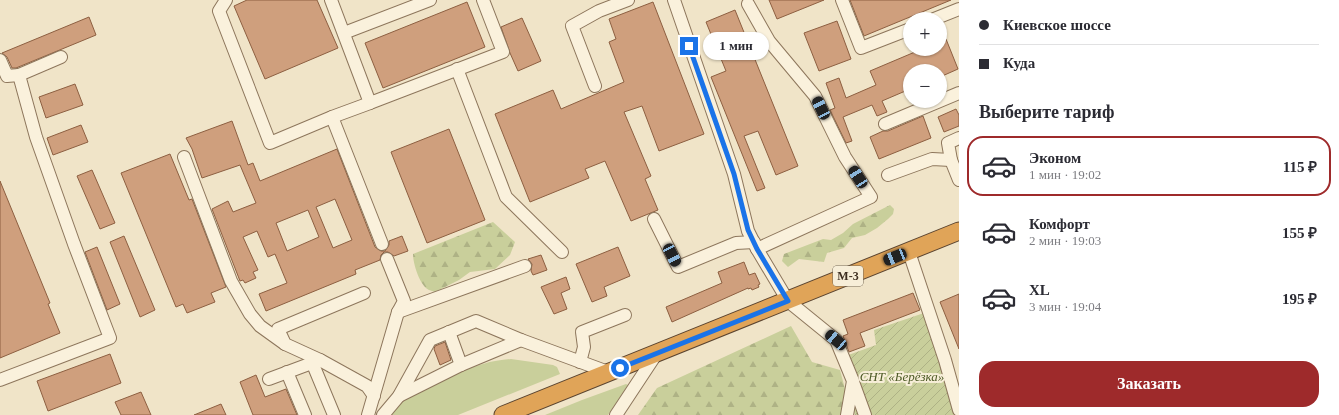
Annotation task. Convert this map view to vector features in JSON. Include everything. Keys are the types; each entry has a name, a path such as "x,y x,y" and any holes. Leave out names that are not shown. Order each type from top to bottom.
{"highway":[{"name":"М-3","path":"503,415 959,231"}],"street":[{"path":"226,0 219,11 270,143 332,117 503,52 483,0"},
{"path":"332,0 370,103"},
{"path":"344,33 430,0"},
{"path":"594,86 572,26 600,11 628,0"},
{"path":"674,0 734,174 748,230 755,245 788,301 836,340 865,415"},
{"path":"842,0 860,48 903,32"},
{"path":"654,220 678,267 736,243 755,245 871,197 844,157 815,96 770,41 748,4"},
{"path":"947,14 959,9"},
{"path":"0,60 7,76 19,75 60,57"},
{"path":"457,69 506,197 562,252"},
{"path":"0,380 110,338 74,244 36,137 19,75"},
{"path":"885,124 958,96"},
{"path":"332,117 382,244"},
{"path":"959,138 948,143 951,160 959,180"},
{"path":"184,157 232,281 250,314 260,326 285,344 367,386 374,396"},
{"path":"888,175 932,159 951,160"},
{"path":"909,252 945,360 959,410"},
{"path":"368,415 398,312 404,301 387,259"},
{"path":"398,312 525,266"},
{"path":"285,344 278,328 364,293"},
{"path":"580,362 584,347 582,332 626,315"},
{"path":"383,415 399,396 430,340 476,321 521,340 608,372"},
{"path":"449,332 461,365"},
{"path":"399,396 461,365 521,340"},
{"path":"616,415 658,353"},
{"path":"269,379 316,361"},
{"path":"316,361 334,415"},
{"path":"287,372 305,415"},
{"path":"846,415 853,381"}],"green space":[{"path":"890,205 894,209 893,214 888,219 865,235 852,238 844,248 827,253 824,262 799,259 788,267 782,261 784,254 823,239 831,240 843,233 853,224"},
{"path":"493,222 515,242 510,255 495,269 470,272 459,280 435,292 426,288 418,274 414,263 413,254"},
{"name":"СНТ «Берёзка»","path":"924,313 959,415 855,415 840,358 876,345 874,330"},
{"path":"791,326 812,362 840,370 852,415 638,415 657,388"},
{"path":"511,359 553,365 557,367 560,374 458,415 389,415 398,406 420,390 458,372 486,363"},
{"path":"626,384 628,385 608,415 545,415 582,400"}],"building":[{"path":"247,0 317,0 338,48 265,79 234,6"},
{"path":"769,0 824,0 777,19"},
{"path":"850,0 951,0 922,12 903,12 903,20 864,36"},
{"path":"467,2 485,47 383,88 365,43"},
{"path":"653,2 704,134 659,151 642,106 624,112 651,176 645,179 658,210 631,221 605,161 585,169 589,178 530,202 495,114 553,90 561,109 624,82 609,42 616,39 609,19"},
{"path":"735,10 798,166 776,175 758,131 744,136 765,188 757,191 711,77 726,71 706,22"},
{"path":"89,17 96,35 16,68 12,68 7,57 2,53"},
{"path":"522,18 541,61 518,71 501,27"},
{"path":"837,21 851,59 819,71 804,33"},
{"path":"947,42 958,69 947,74 947,64 903,64 903,92 882,101 887,112 877,116 872,105 843,117 852,141 846,143 830,110 835,108 826,83 839,78 846,98 876,85 870,71 905,56 947,56"},
{"path":"75,84 83,105 46,118 39,97"},
{"path":"956,109 959,115 959,126 944,132 938,117"},
{"path":"923,116 931,138 879,159 870,137"},
{"path":"232,121 248,165 253,163 260,181 337,149 375,247 381,251 385,251 389,245 389,241 402,236 408,251 394,256 388,252 384,252 381,255 380,260 355,270 356,274 266,311 259,294 287,283 275,254 268,257 257,231 243,237 258,270 253,272 256,278 245,283 243,280 240,281 212,209 228,201 233,212 256,203 240,165 202,178 192,149 186,138","holes":["335,199 352,240 333,248 316,207","308,210 319,237 287,251 276,223"]},
{"path":"81,125 88,142 53,155 47,138"},
{"path":"449,129 485,220 427,243 391,152"},
{"path":"170,154 189,200 192,199 226,287 211,293 215,302 187,313 183,304 176,307 121,173"},
{"path":"92,170 115,223 100,229 77,176"},
{"path":"0,181 50,303 48,304 60,333 0,358"},
{"path":"124,236 155,310 140,317 110,242"},
{"path":"97,247 120,304 107,310 85,252"},
{"path":"618,247 630,276 604,287 607,296 592,302 576,264"},
{"path":"541,255 547,270 533,275 531,271 532,264 528,259"},
{"path":"744,262 749,275 755,273 760,284 758,285 759,287 752,290 751,288 748,288 672,322 666,307 722,283 718,272"},
{"path":"566,277 570,289 561,293 567,309 554,314 541,287"},
{"path":"913,293 920,310 860,333 865,346 849,352 843,336 848,334 843,320"},
{"path":"959,294 959,349 940,302"},
{"path":"445,342 451,360 440,365 434,349 435,346"},
{"path":"110,354 121,383 48,411 37,381"},
{"path":"256,375 265,397 286,389 297,415 253,415 240,382"},
{"path":"141,392 151,415 121,415 115,402"},
{"path":"221,404 226,415 194,415"}],"route":[{"path":"620,368 788,301 757,249 748,230 734,174 689,46"}]}
